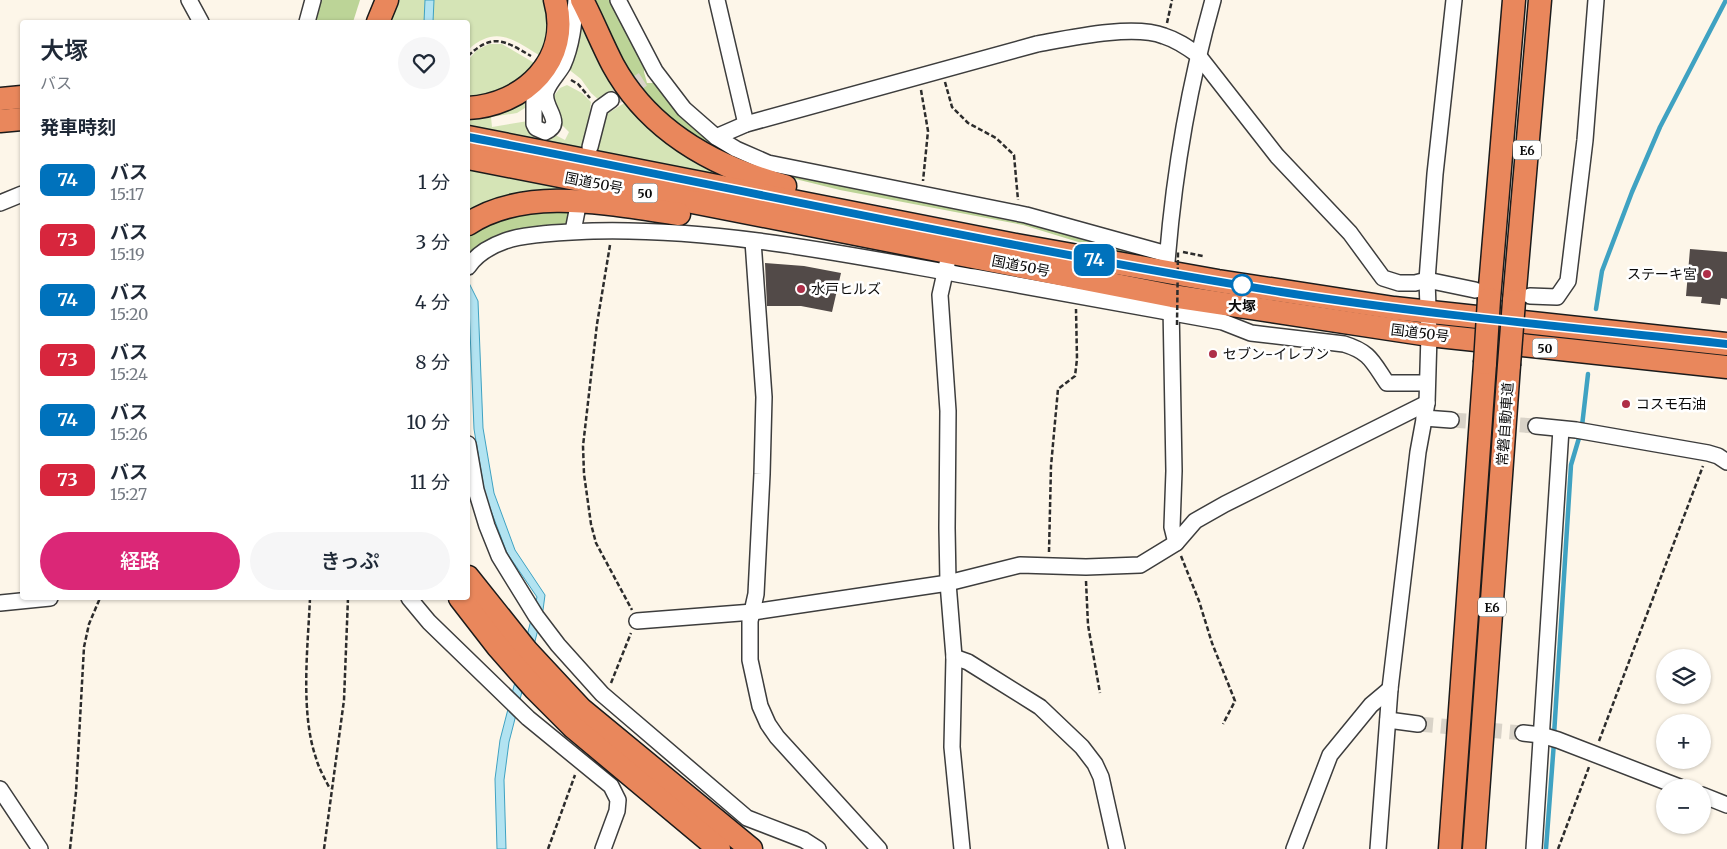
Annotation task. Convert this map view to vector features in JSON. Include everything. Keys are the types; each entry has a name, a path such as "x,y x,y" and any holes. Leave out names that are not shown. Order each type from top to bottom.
{"highway":[{"path":"363,20 371,0"},
{"path":"379,20 387,0"},
{"path":"470,108 487,106 524,90 543,71 555,44 558,19 554,0"},
{"path":"582,0 614,66 634,96 651,116 683,142 698,151 741,173 769,182 953,221 1016,245"},
{"name":"常磐自動車道","path":"1450,849 1485,363 1482,294 1514,0"},
{"name":"常磐自動車道","path":"1474,849 1509,365 1522,298 1540,0"},
{"path":"0,98 20,97"},
{"path":"0,121 20,119"},
{"name":"国道50号","path":"470,137 1016,245 1170,259 1285,292 1429,312 1727,344"},
{"name":"国道50号","path":"470,158 822,228 947,262 1173,311 1429,335 1727,367"},
{"path":"470,223 502,209 534,202 554,201 604,204 822,228"},
{"path":"470,563 496,611"},
{"path":"470,579 527,651 582,709 750,849"},
{"path":"463,600 510,661 573,727 719,849"},
{"path":"1443,849 1464,656"}],"street":[{"path":"189,0 200,20"},
{"path":"307,20 313,0"},
{"path":"534,82 534,124 536,128 545,132 553,128 555,124 546,101 547,89 558,75 567,55 572,35 576,0"},
{"path":"618,0 650,74 684,110 716,137 736,149 768,163 1020,214 1170,259 1184,127 1198,55 1213,0"},
{"path":"717,0 746,124"},
{"path":"1378,849 1390,689 1418,452 1427,403 1429,312 1427,280 1454,0"},
{"path":"1522,298 1556,297 1568,281 1586,140 1596,0"},
{"path":"716,137 746,124 1037,44 1111,32 1145,32 1163,35 1185,45 1198,55 1277,156 1350,234 1383,278 1415,284 1427,280 1482,294"},
{"path":"590,147 606,104"},
{"path":"0,203 20,195"},
{"path":"573,231 578,211"},
{"path":"470,266 481,254 505,240 573,231 612,230 677,232 842,253 947,262 1075,295 1173,311 1222,322 1250,334 1344,344 1358,348 1368,355 1387,383 1427,383"},
{"path":"753,241 764,397 756,594 750,621 750,660 760,706 768,724 777,737 879,849"},
{"path":"947,262 940,295 948,411 948,583 954,657 952,747 962,849"},
{"path":"1173,311 1174,471 1172,527 1176,543"},
{"path":"637,621 753,612 948,583 1020,565 1086,567 1140,565 1176,543 1195,521 1225,504 1427,403"},
{"path":"1424,418 1451,420"},
{"path":"1536,426 1576,430 1708,453 1718,456 1727,462"},
{"path":"1534,849 1561,429"},
{"path":"470,468 472,491 499,556 536,616 558,645 602,694 747,818 804,840 818,849"},
{"path":"0,603 30,600"},
{"path":"411,600 429,622 528,718 612,786 618,800 617,811 603,849"},
{"path":"954,657 968,662 1040,707 1082,747 1095,764 1102,778 1117,849"},
{"path":"1294,849 1330,755 1371,705 1390,689"},
{"path":"1388,720 1418,724"},
{"path":"1523,733 1541,735 1594,753 1659,779"},
{"path":"0,789 40,849"},
{"path":"1711,799 1727,805"}],"path":[{"path":"1163,35 1172,0"},
{"path":"470,54 486,42 497,40 507,42 537,60"},
{"path":"942,70 952,106 968,123 996,138 1014,155 1020,214"},
{"path":"918,77 928,131 922,195"},
{"path":"570,79 606,104"},
{"path":"602,694 611,684 625,645 637,621 596,543 591,524 584,474 583,446 596,333 612,230"},
{"path":"1170,259 1173,311"},
{"path":"1049,566 1051,466 1058,389 1075,376 1077,360 1075,295"},
{"path":"1558,849 1708,453"},
{"path":"1176,543 1235,701 1224,724"},
{"path":"1086,567 1088,625 1100,693"},
{"path":"70,849 76,792 84,647 89,624 99,600"},
{"path":"310,600 307,677 308,717 316,758 331,791"},
{"path":"324,849 344,700 348,600"},
{"path":"548,849 580,761"}],"green space":[{"path":"320,0 360,0 354,20 314,20"},
{"path":"397,0 543,0 546,7 548,28 539,55 512,40 495,36 478,42 470,48 470,20 388,20"},
{"path":"588,0 610,0 645,64 644,72 647,83 657,83 723,149 1020,219 1114,247 1154,256 1153,260 1114,253 1023,225 840,190 759,170 689,138 632,80"},
{"path":"580,16 620,91 599,100 591,93 581,79 567,68"},
{"path":"489,44 502,44 536,64 505,88 470,98 470,58 477,50"},
{"path":"567,85 582,93 591,102 585,148 470,127 470,115 527,95 528,106 517,113 491,117 492,127 528,121 565,140 569,132 560,123 550,101 560,88"},
{"path":"626,102 736,179 708,175 596,150 602,117"},
{"path":"470,169 548,185 572,193 470,215"},
{"path":"545,209 574,212 564,226 470,257 470,232 489,221"}],"water":[{"path":"425,0 434,0 433,20 424,20"},
{"path":"470,285 478,301 483,428 494,493 515,550 545,595 543,610 509,742 504,780 506,849 497,849 495,779 500,740 537,597 507,553 485,495 474,429"}],"building":[{"name":"ステーキ宮","path":"1690,249 1727,252 1727,299 1721,298 1720,305 1701,303 1702,297 1686,296"},
{"name":"水戸ヒルズ","path":"765,263 804,266 841,273 832,312 801,306 767,306"}],"waterway":[{"path":"1596,309 1602,271 1632,192 1660,127 1726,0"},
{"path":"1582,426 1588,374"},
{"path":"1554,735 1571,465 1579,438"},
{"path":"1546,849 1554,742"}],"tunnel":[{"path":"611,100 645,78"},
{"path":"1451,420 1536,426"},
{"path":"1418,724 1523,733"}],"bus line":[{"name":"74","path":"470,137 1115,264 1234,284 1394,308 1727,344"}],"place":[{"name":"ステーキ宮","path":"1707,274"},
{"name":"大塚","path":"1242,285"},
{"name":"水戸ヒルズ","path":"801,289"},
{"name":"セブン-イレブン","path":"1213,354"},
{"name":"コスモ石油","path":"1626,404"}]}
